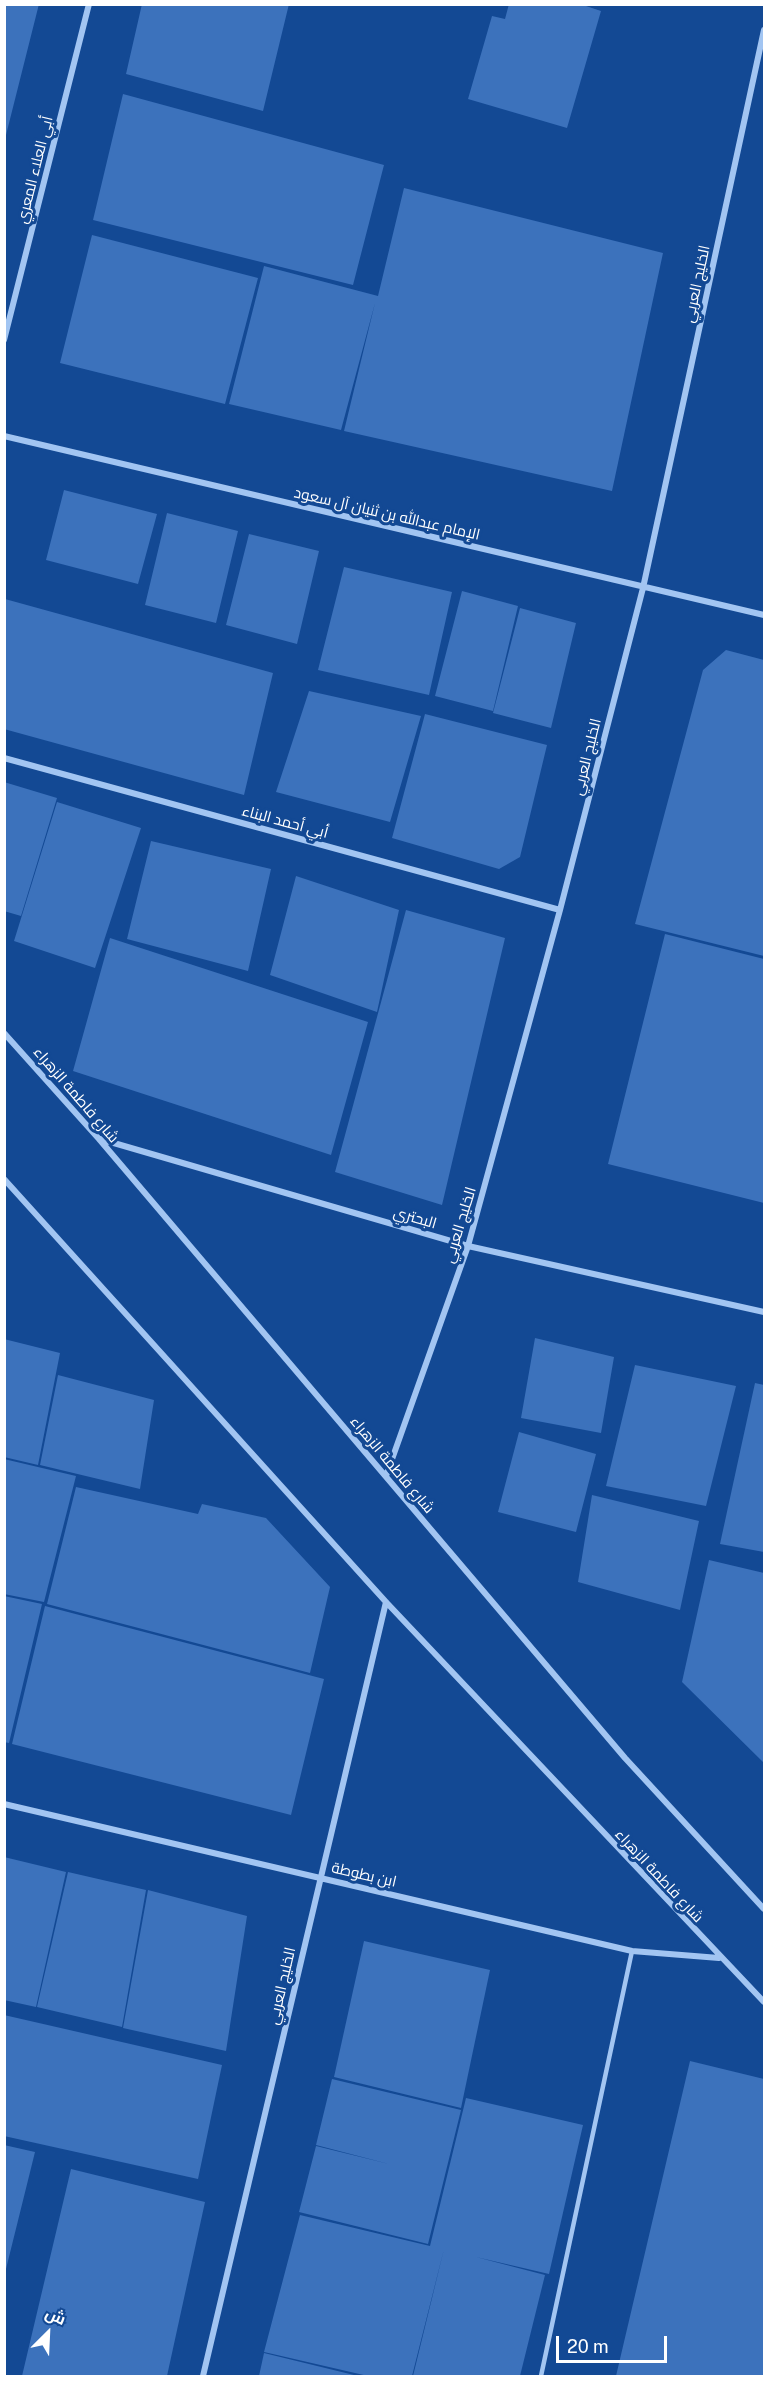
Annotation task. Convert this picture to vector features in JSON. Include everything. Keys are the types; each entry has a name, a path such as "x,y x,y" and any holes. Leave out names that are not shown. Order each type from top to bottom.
{"street":[{"name":"أبي العلاء المعري","path":"4,340 89,4"},
{"name":"الخليج العربي","path":"386,1476 468,1246 560,910 643,588 765,30"},
{"name":"الإمام عبدالله بن ثنيان آل سعود","path":"4,436 765,615"},
{"name":"أبي أحمد البناء","path":"4,758 560,910"},
{"name":"شارع فاطمة الزهراء","path":"4,1033 99,1139 625,1758 765,1909"},
{"name":"البحتري","path":"99,1139 468,1246 765,1312"},
{"name":"شارع فاطمة الزهراء","path":"4,1179 386,1602 720,1958 765,2002"},
{"name":"الخليج العربي","path":"203,2376 386,1602"},
{"name":"ابن بطوطة","path":"4,1804 632,1951 720,1958"}],"lane":[{"path":"541,2376 632,1951"}],"building":[{"path":"4,4 39,4 5,139 4,139"},
{"path":"142,4 289,4 263,111 126,74"},
{"path":"509,4 580,4 601,11 567,128 468,99 492,16 505,19"},
{"path":"123,94 384,165 353,285 93,220"},
{"path":"404,188 663,253 612,491 344,431 375,303 341,430 229,404 264,266 378,296"},
{"path":"92,235 258,278 225,404 60,363"},
{"path":"64,490 157,514 138,584 46,560"},
{"path":"167,513 238,531 216,623 145,605"},
{"path":"249,534 319,551 297,644 226,625"},
{"path":"344,567 452,592 429,695 318,670"},
{"path":"462,591 518,606 493,711 435,696"},
{"path":"5,599 273,673 244,795 4,729"},
{"path":"520,608 576,623 551,728 493,713"},
{"path":"726,650 764,660 764,956 635,924 703,670"},
{"path":"309,691 421,716 390,822 276,792"},
{"path":"425,714 547,745 520,857 499,869 392,838"},
{"path":"4,782 57,798 21,916 4,911"},
{"path":"57,802 141,828 95,968 14,941"},
{"path":"151,841 271,869 248,971 127,939"},
{"path":"296,876 399,910 377,1012 270,975"},
{"path":"406,910 505,938 442,1205 335,1172"},
{"path":"665,934 764,959 764,1203 608,1164"},
{"path":"110,938 368,1022 331,1155 73,1071"},
{"path":"535,1338 614,1357 601,1433 521,1418"},
{"path":"4,1339 60,1353 38,1465 4,1457"},
{"path":"635,1365 736,1386 706,1506 606,1486"},
{"path":"58,1375 154,1400 140,1489 40,1465"},
{"path":"755,1383 764,1385 764,1552 720,1544"},
{"path":"519,1432 596,1454 576,1532 498,1512"},
{"path":"4,1459 76,1476 44,1602 4,1594"},
{"path":"76,1487 198,1514 202,1504 266,1518 330,1587 310,1673 47,1604"},
{"path":"592,1495 699,1521 680,1610 578,1582"},
{"path":"709,1560 764,1573 764,1763 682,1682"},
{"path":"4,1596 42,1604 9,1743 4,1742"},
{"path":"45,1606 324,1679 291,1815 12,1744"},
{"path":"4,1857 66,1872 36,2007 4,2000"},
{"path":"68,1872 146,1890 122,2027 37,2007"},
{"path":"148,1890 247,1916 226,2051 123,2028"},
{"path":"364,1941 490,1970 461,2108 334,2077"},
{"path":"4,2015 222,2065 198,2179 4,2136"},
{"path":"690,2061 764,2079 764,2376 616,2376"},
{"path":"332,2079 461,2110 428,2244 299,2212 316,2146 389,2164 316,2145"},
{"path":"466,2098 583,2125 549,2274 476,2257 545,2275 520,2376 413,2376 444,2249 412,2376 368,2376 264,2352 300,2215 430,2246"},
{"path":"4,2145 35,2152 5,2273 4,2273"},
{"path":"71,2169 205,2202 167,2376 22,2376"},
{"path":"264,2353 358,2376 259,2376"}]}
